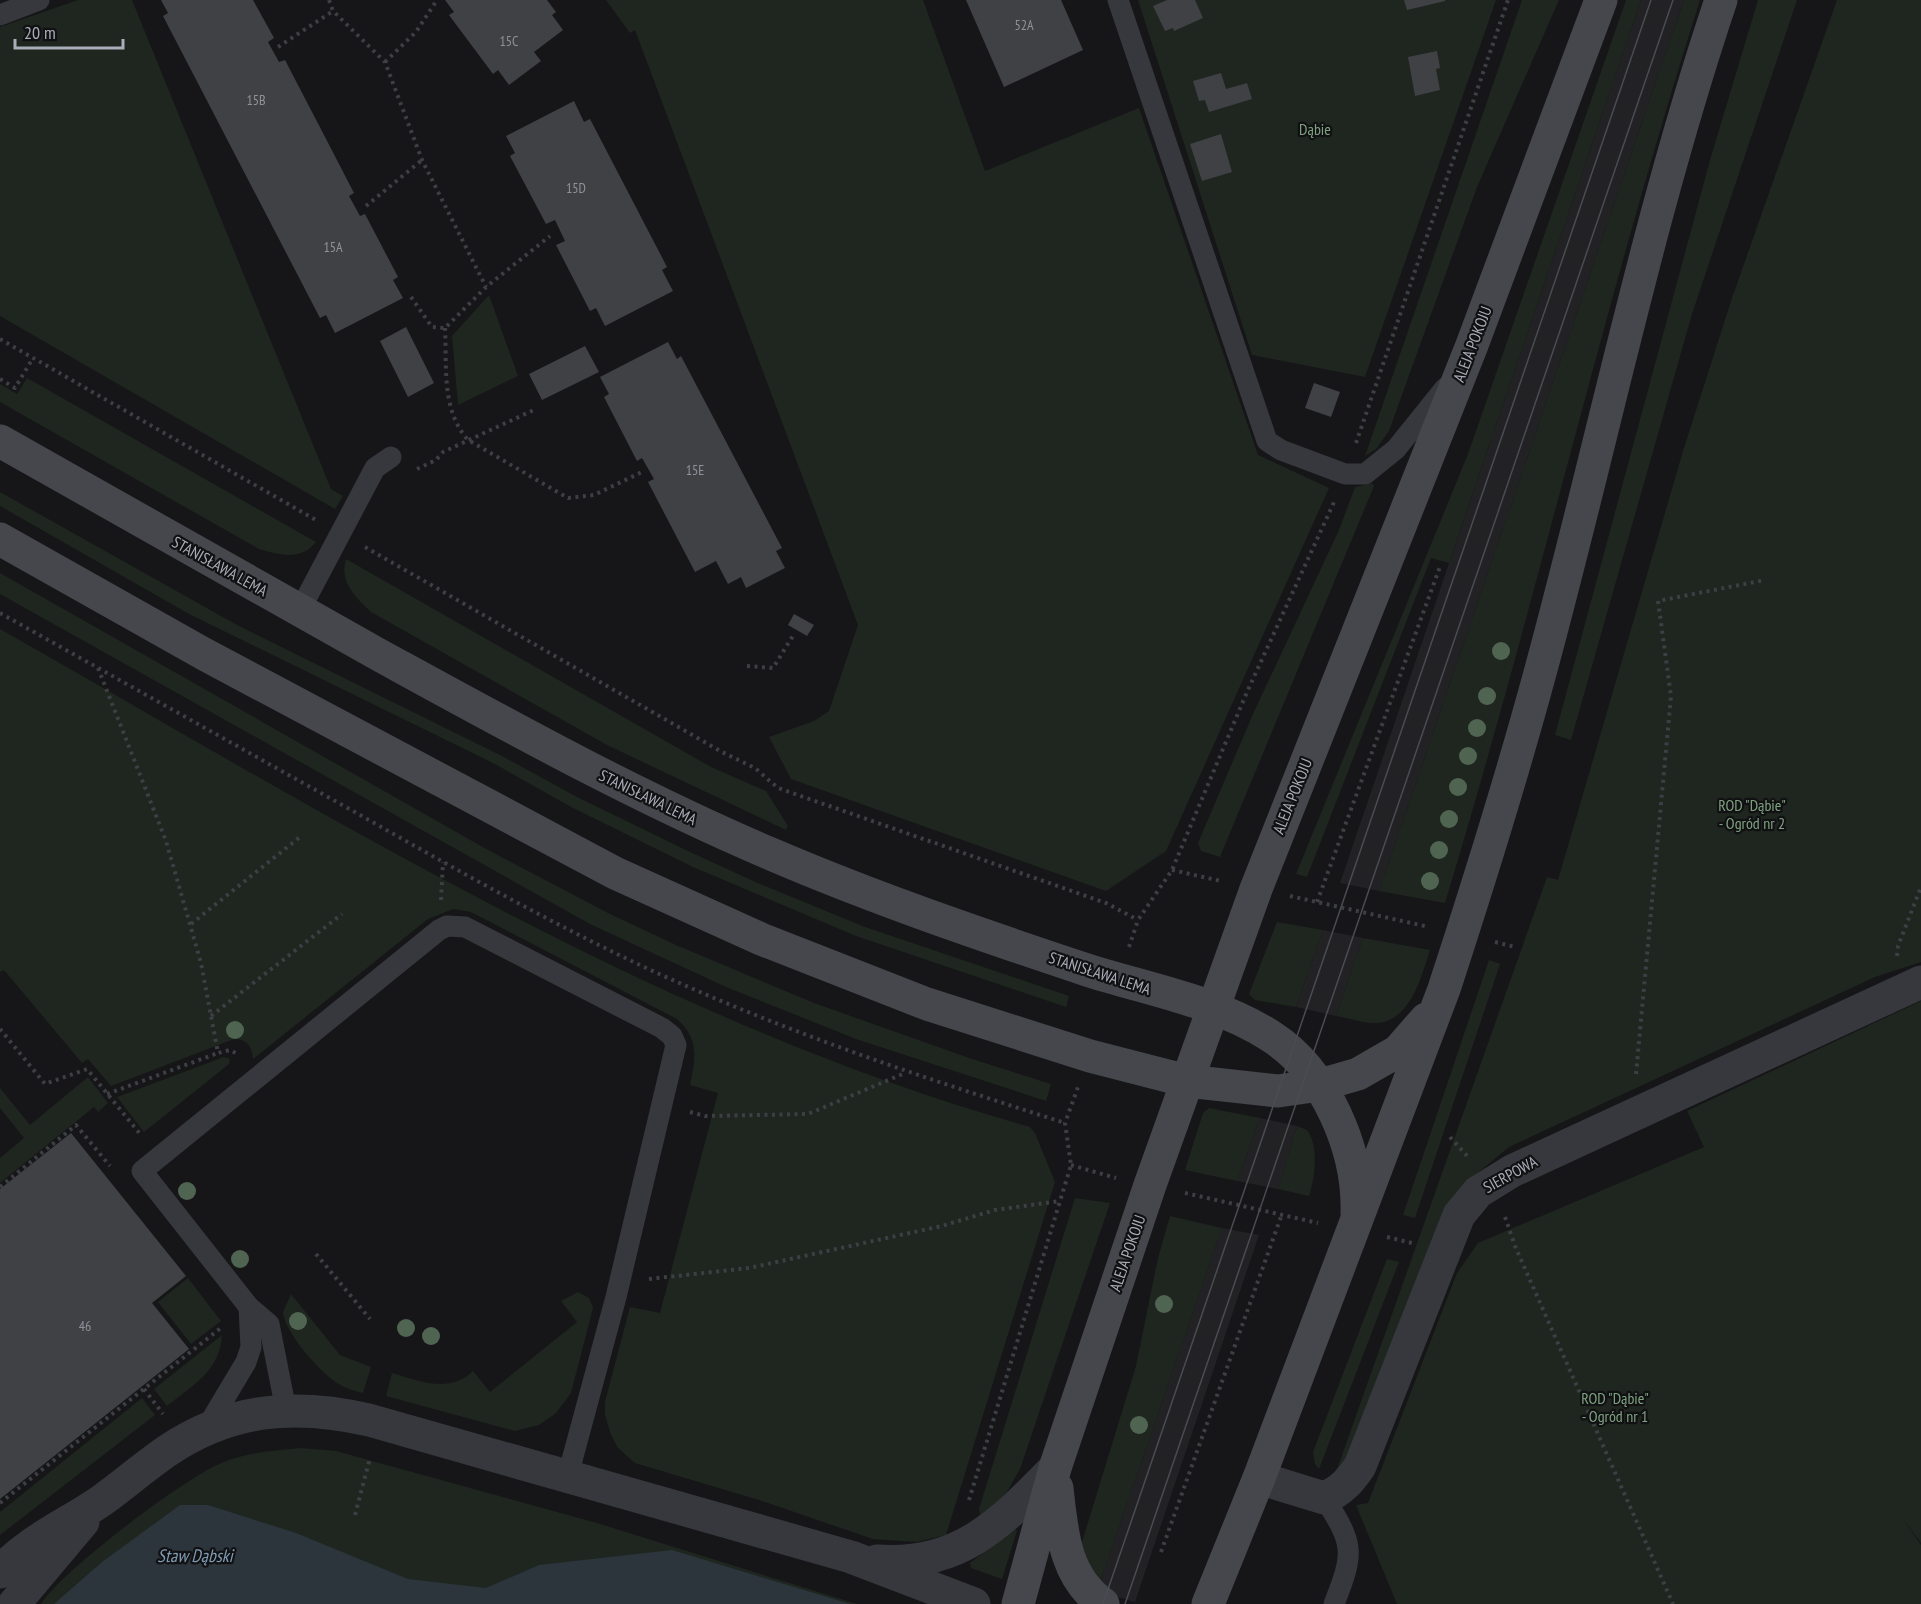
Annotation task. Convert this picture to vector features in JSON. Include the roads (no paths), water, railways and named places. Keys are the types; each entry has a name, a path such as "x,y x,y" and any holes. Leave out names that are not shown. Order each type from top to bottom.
{"main road":[{"name":"ALEJA POKOJU","path":"1018,1604 1055,1468 1187,1081 1268,856 1472,345 1601,0"},
{"path":"1186,1604 1213,1593 1259,1478 1444,989 1540,673 1675,146 1721,0"},
{"name":"STANISŁAWA LEMA","path":"0,441 300,610 619,784 747,844 947,924 1213,1009 1274,1038 1292,1052 1320,1085 1344,1136 1354,1180 1357,1218"},
{"path":"0,539 277,694 538,834 692,910 842,973 927,1004 1090,1056 1187,1081 1278,1091 1320,1085 1358,1074 1398,1051 1425,1021 1444,989"},
{"path":"1055,1468 1063,1542 1084,1589 1103,1604"}],"street":[{"name":"SIERPOWA","path":"1324,1498 1344,1486 1360,1466 1460,1215 1478,1192 1512,1171 1909,987"},
{"path":"0,1572 13,1558 47,1532 99,1502 167,1451 206,1429 246,1416 286,1410 312,1410 369,1420 852,1557 974,1604"},
{"path":"852,1557 898,1562 953,1551 975,1540 1005,1519 1055,1468"},
{"path":"1259,1478 1324,1498"},
{"path":"14,1604 99,1502"},
{"path":"852,1557 908,1604"}],"lane":[{"path":"0,15 39,0"},
{"path":"1118,0 1267,441 1281,450 1346,474 1357,475 1371,471 1396,449 1415,427 1472,345"},
{"path":"1707,42 1735,0"},
{"path":"300,610 375,468 391,457"},
{"path":"286,1410 269,1324 249,1307 142,1171 439,930 457,925 465,927 668,1032 674,1039 675,1051 662,1106 617,1291 568,1475"},
{"path":"206,1429 246,1362 251,1347 249,1307"},
{"path":"1324,1498 1344,1528 1349,1549 1348,1568 1334,1604"}],"water":[{"name":"Staw Dąbski","path":"180,1505 208,1505 296,1533 408,1579 486,1588 539,1565 672,1550 850,1604 54,1604 102,1562"}],"tram line":[{"path":"1103,1604 1651,0"},
{"path":"1125,1604 1673,0"}],"park label":[{"name":"Dąbie","path":"1315,129"},
{"name":"ROD \"Dąbie\" - Ogród nr 2","path":"1752,814"},
{"name":"ROD \"Dąbie\" - Ogród nr 1","path":"1615,1407"}]}
